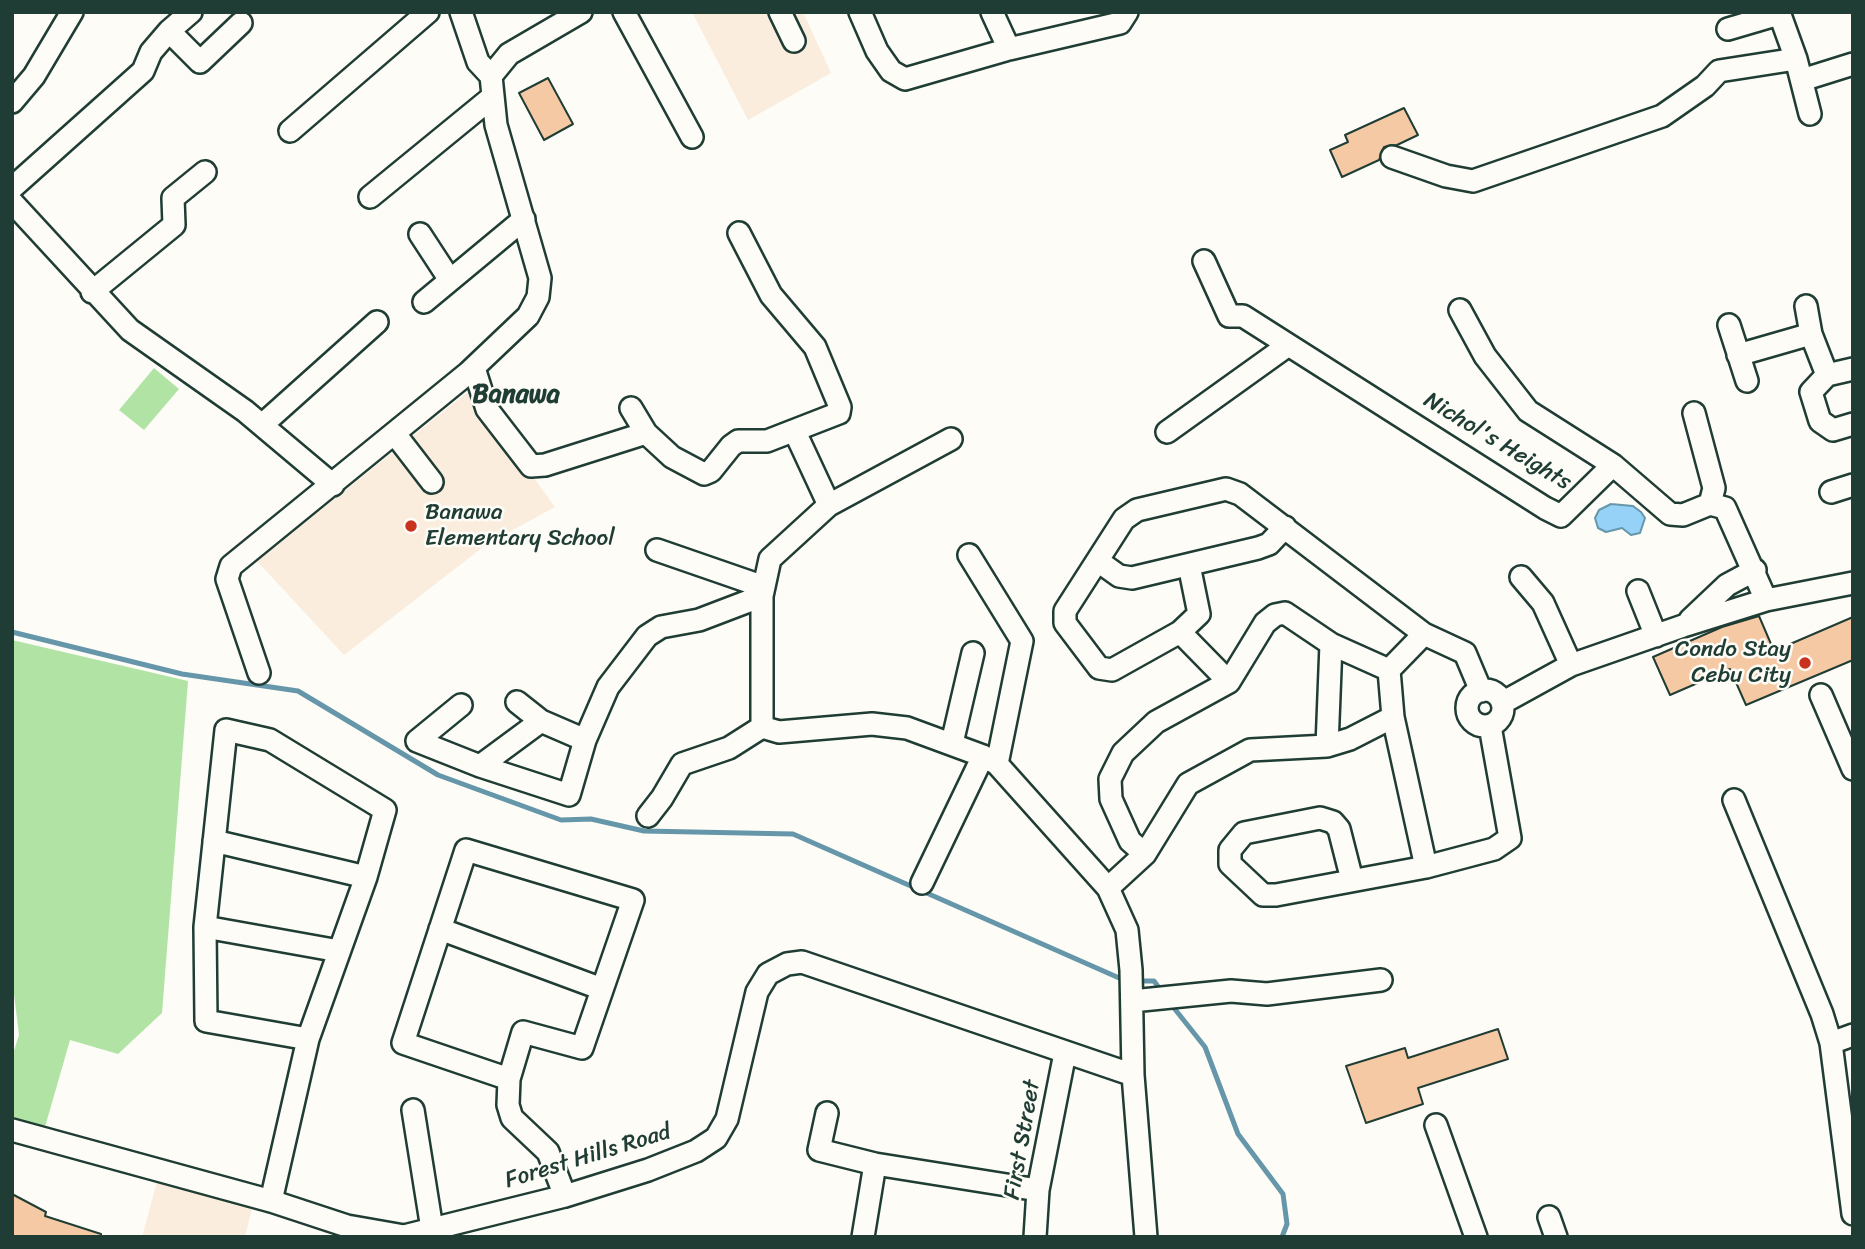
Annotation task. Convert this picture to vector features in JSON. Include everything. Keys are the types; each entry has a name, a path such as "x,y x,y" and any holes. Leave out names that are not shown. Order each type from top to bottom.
{"street":[{"path":"12,102 34,76 72,12"},
{"path":"12,188 143,71 151,52 169,31 191,12"},
{"path":"290,131 428,12"},
{"path":"434,12 466,33"},
{"path":"461,12 478,62 491,76"},
{"path":"259,673 227,572 474,368 528,316 538,297 540,278 491,98 491,76 509,54 581,12"},
{"path":"624,12 692,136"},
{"path":"780,12 794,41"},
{"path":"860,12 877,51 891,71 905,79 1009,49 1120,23 1127,12"},
{"path":"992,12 1009,49"},
{"path":"1728,29 1779,13 1796,59 1810,114"},
{"path":"169,31 200,62 241,23"},
{"path":"1392,157 1446,176 1473,181 1662,116 1705,86 1719,71 1796,59"},
{"path":"1802,80 1853,64"},
{"path":"370,198 491,98"},
{"path":"92,292 174,225 173,198 205,172"},
{"path":"12,202 92,292 130,330 262,425 332,485"},
{"path":"424,302 524,219"},
{"path":"631,408 646,433 672,457 704,474 711,471 738,441 767,441 795,432 834,415 840,407 815,347 771,295 739,233"},
{"path":"420,234 450,280"},
{"name":"Nichol's Heights","path":"1204,261 1225,313 1233,317 1243,316 1561,516 1613,465"},
{"path":"1806,306 1811,334 1827,375"},
{"path":"1460,310 1485,356 1528,411 1613,465 1670,514 1683,514 1710,504 1726,508 1766,600"},
{"path":"262,425 377,322"},
{"path":"1729,325 1747,381"},
{"path":"1738,355 1811,334"},
{"path":"1167,432 1287,346"},
{"path":"474,368 487,409 522,458 540,466 646,433"},
{"path":"1853,369 1827,375 1811,392 1819,421 1833,430 1853,425"},
{"path":"1694,413 1714,488 1710,504"},
{"path":"795,432 829,505"},
{"path":"395,434 432,482"},
{"path":"762,727 763,591 770,559 829,505 951,439"},
{"path":"1831,492 1853,485"},
{"path":"1189,565 1199,614 1180,632 1112,670 1099,668 1065,623 1065,611 1124,519 1137,510 1226,489 1240,494 1424,634 1465,653 1481,691"},
{"path":"1098,561 1119,576 1132,578 1269,544 1285,527"},
{"path":"657,550 763,591"},
{"path":"922,883 990,760 1022,641 969,555"},
{"path":"1683,626 1727,585 1755,570"},
{"path":"1521,577 1543,603 1571,665"},
{"path":"1502,703 1571,665 1683,626 1766,600 1853,583"},
{"path":"461,705 416,741 480,766 569,795 585,740 608,687 647,636 661,627 699,620 763,591"},
{"path":"1638,591 1656,636"},
{"path":"1145,853 1130,841 1111,799 1110,779 1123,753 1138,736 1156,722 1229,682 1265,623 1275,615 1285,613 1331,644 1389,670"},
{"path":"1180,632 1229,682"},
{"path":"1424,634 1389,670 1393,717 1426,867"},
{"path":"1327,746 1331,644"},
{"path":"952,743 974,653"},
{"path":"1481,691 1498,695 1502,703 1503,713 1498,721 1490,726 1478,725 1470,718 1467,707 1472,696 1481,691"},
{"path":"1821,695 1853,769"},
{"path":"517,702 541,721 585,740"},
{"path":"1108,888 1145,853 1188,784 1250,750 1327,746 1350,739 1393,717"},
{"path":"480,766 541,721"},
{"path":"648,816 682,764 729,748 762,727 779,732 872,724 907,728 952,743 990,760 1108,888 1127,930 1131,970 1133,1075 1146,1237"},
{"path":"1352,880 1339,829 1333,822 1320,818 1244,833 1230,850 1230,864 1263,895 1352,880 1426,867 1494,849 1510,838 1490,726"},
{"path":"271,1201 308,1039 366,877 385,810 270,740 226,730 205,927 206,1020 308,1039"},
{"path":"1734,800 1831,1042 1853,1213"},
{"path":"214,841 366,877"},
{"path":"509,1079 403,1043 466,850 633,900 582,1048 523,1032 509,1079 508,1105 512,1118 548,1152 565,1196"},
{"path":"205,927 339,951"},
{"path":"440,929 602,989"},
{"name":"Forest Hills Road","path":"12,1130 271,1201 347,1226 404,1236 565,1196 648,1170 696,1151 716,1138 727,1119 757,992 768,974 787,964 802,962 1133,1075"},
{"path":"1132,998 1168,998 1231,991 1267,995 1381,980"},
{"path":"1831,1042 1853,1035"},
{"name":"First Street","path":"1035,1237 1038,1190 1065,1053"},
{"path":"413,1110 432,1229"},
{"path":"827,1113 819,1150 875,1164 1038,1190"},
{"path":"1436,1125 1476,1237"},
{"path":"863,1237 875,1164"}],"shaded area":[{"path":"692,12 803,12 831,73 748,120"},
{"name":"Banawa Elementary School","path":"470,390 555,507 487,544 344,655 255,559 276,546"},
{"path":"158,1178 253,1204 245,1237 142,1237"}],"green space":[{"path":"154,368 179,389 144,430 119,410"},
{"path":"12,640 188,681 162,1013 118,1054 70,1040 45,1127 12,1119 12,1057 19,1035 12,978"}],"water":[{"path":"1611,504 1633,506 1641,512 1645,518 1640,533 1631,535 1622,528 1606,532 1598,528 1595,518 1599,510"}],"building":[{"path":"548,78 573,124 544,140 519,93"},
{"path":"1404,108 1418,135 1397,145 1384,147 1379,160 1342,177 1330,150 1348,142 1345,135"},
{"path":"1759,616 1774,651 1853,617 1853,660 1746,705 1730,669 1670,695 1653,657 1722,627"},
{"path":"1498,1029 1508,1059 1418,1088 1423,1104 1366,1123 1346,1066 1405,1048 1408,1058"},
{"path":"12,1194 46,1212 45,1216 101,1234 101,1237 12,1237"}],"waterway":[{"path":"12,632 182,674 298,691 438,775 561,820 591,819 644,831 793,834 1126,981"},
{"path":"1135,981 1154,981 1162,992"},
{"path":"1170,1003 1205,1047 1238,1134 1283,1194 1287,1224 1282,1237"}],"place":[{"name":"Banawa Elementary School","path":"411,526"},
{"name":"Condo Stay Cebu City","path":"1805,663"}],"district":[{"name":"Banawa","path":"516,395"}]}
